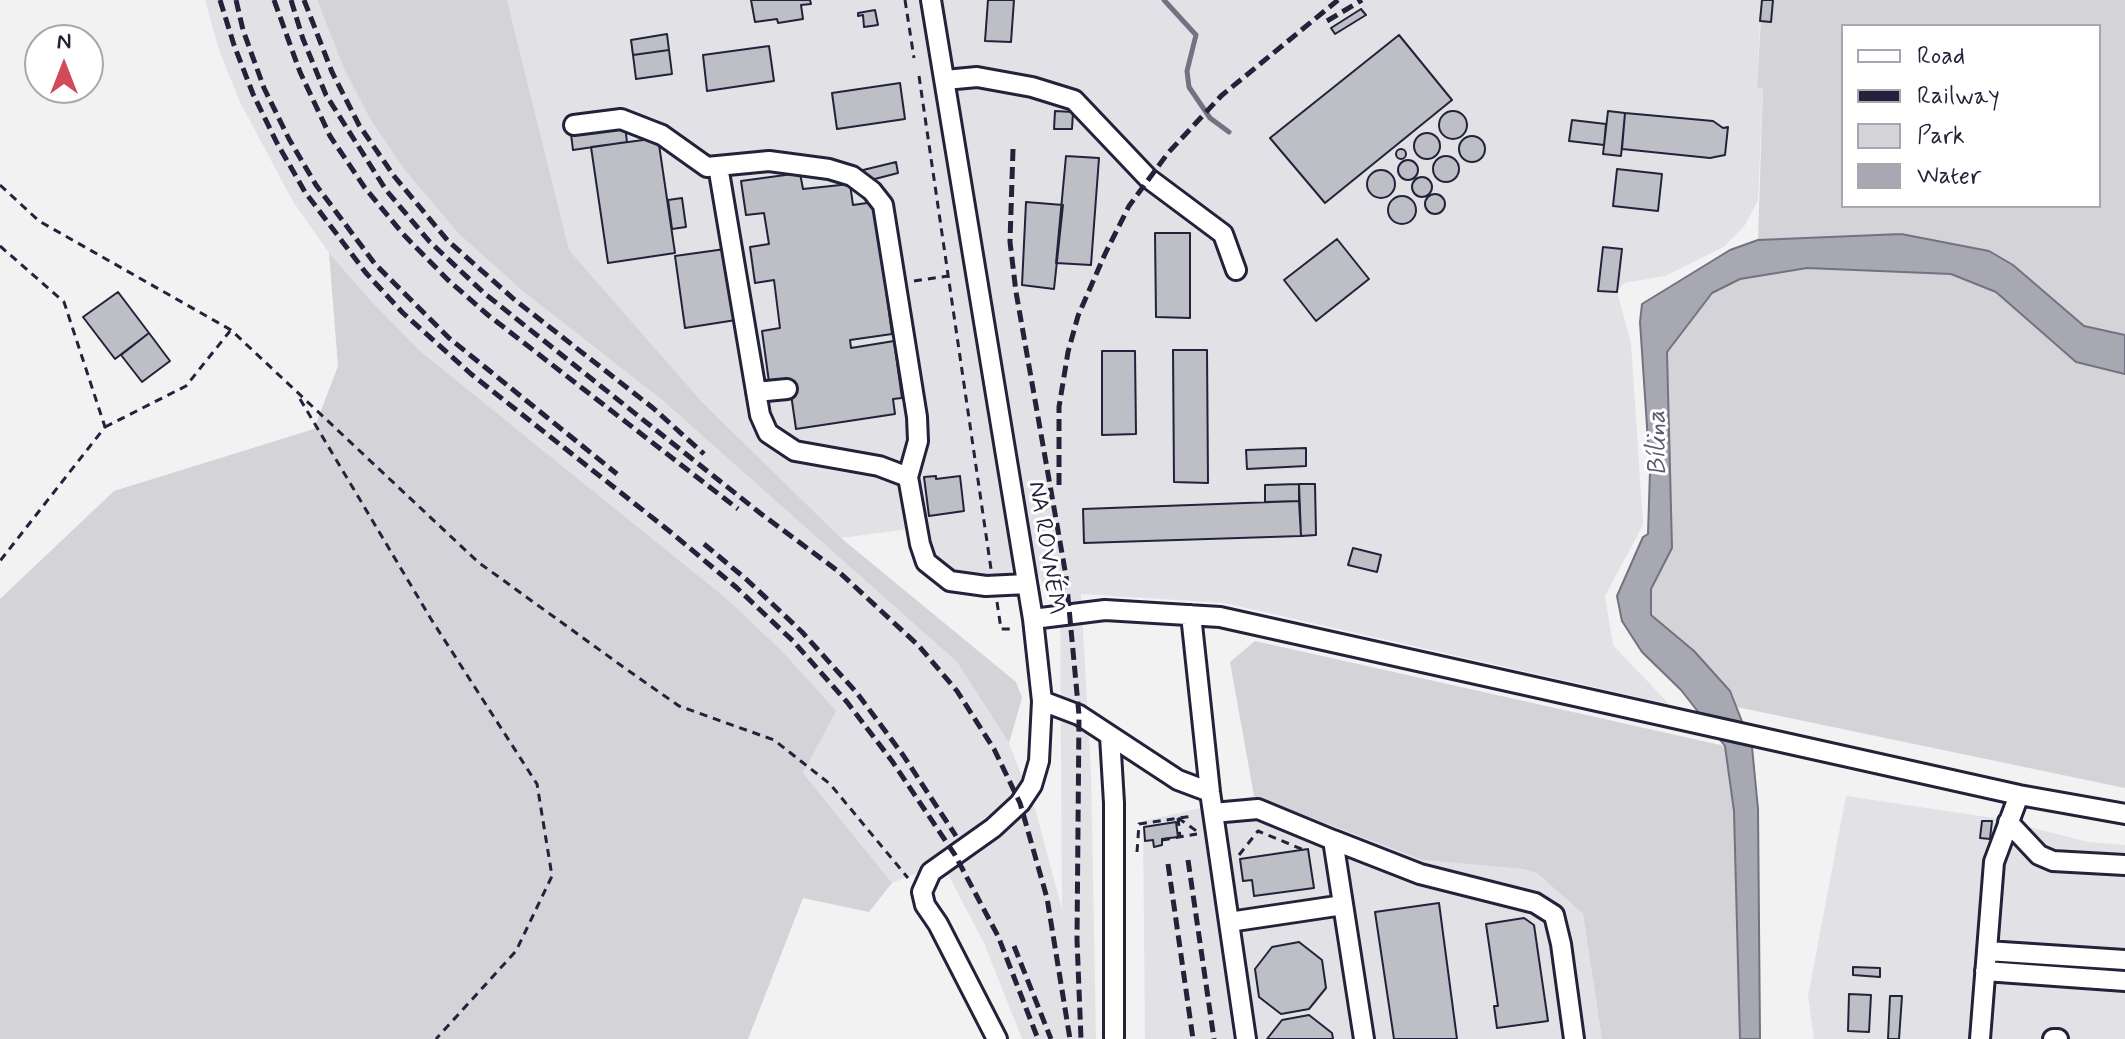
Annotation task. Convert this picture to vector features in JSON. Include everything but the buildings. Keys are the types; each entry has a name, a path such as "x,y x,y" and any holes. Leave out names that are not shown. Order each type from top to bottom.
{"street":[{"name":"NA ROVNÉM","path":"922,892 931,872 993,828 1020,803 1032,785 1039,761 1042,701 1026,624 1027,584 931,0"},
{"path":"945,80 977,77 1032,87 1074,100 1148,178 1223,234 1236,270"},
{"path":"574,125 621,119 662,135 707,167 769,161 829,169 852,176 872,191 883,205 917,417 918,441 908,477 926,562 950,581 986,586 1027,584"},
{"path":"718,166 760,415 768,433 795,451 879,466 908,477"},
{"path":"756,392 787,389"},
{"path":"1026,624 1105,610 1220,617 2019,795 2125,814"},
{"path":"1191,615 1210,792 1246,1039"},
{"path":"1042,701 1079,715 1178,780 1210,792"},
{"path":"1110,736 1114,803 1114,1037"},
{"path":"1980,1039 1994,862 2019,795"},
{"path":"1213,813 1258,809 1420,874 1535,903 1554,915 1574,1039"},
{"path":"2008,822 2039,855 2053,861 2125,865"},
{"path":"1333,840 1364,1039"},
{"path":"922,892 925,905 938,924 997,1039"},
{"path":"1229,922 1343,905"},
{"path":"1987,951 2125,960"},
{"path":"1985,971 2125,981"}],"path":[{"path":"905,0 914,58"},
{"path":"919,76 991,573"},
{"path":"0,185 39,221 231,330 478,562 679,706 774,740 830,784 898,869 922,892"},
{"path":"0,246 64,302 105,427"},
{"path":"922,279 948,276"},
{"path":"0,561 105,427 186,386 231,330"},
{"path":"299,396 431,619 537,784 552,876 516,951 436,1039"},
{"path":"996,597 1001,629 1026,624"},
{"path":"1137,852 1139,824 1193,816"},
{"path":"1178,818 1180,837"},
{"path":"1162,840 1201,834 1178,818"},
{"path":"1237,858 1258,831 1304,850"}],"shaded area":[{"path":"205,0 317,0 343,66 370,119 404,169 457,232 661,399 957,662 1009,743 1036,812 1062,909 1060,593 1048,591 1035,570 986,577 951,570 935,559 924,527 841,538 702,402 569,250 507,0 1761,0 1757,86 1763,88 1758,200 1745,225 1725,246 1665,276 1624,283 1617,292 1631,343 1643,525 1605,596 1613,645 1669,704 1224,603 1081,594 1091,773 1096,1039 1022,1039 984,943 942,863 892,883 803,773 835,711 782,651 727,599 420,351 329,253 292,200 239,100 219,50"},
{"path":"1254,796 1423,860 1537,873 1583,914 1602,1039 1145,1039 1143,821"},
{"path":"1846,796 1994,818 2088,842 2125,845 2125,1039 1814,1039 1808,996"}],"green space":[{"path":"317,0 507,0 569,250 702,402 841,538 1016,682 1022,698 1009,743 957,662 661,399 523,291 457,232 404,169 370,119 343,66"},
{"path":"1762,0 2125,0 2125,335 2084,326 2013,265 1989,251 1901,234 1758,240 1763,89 1757,87"},
{"path":"329,253 420,351 727,599 782,651 836,711 803,773 892,883 869,912 803,898 748,1039 0,1039 0,599 114,491 314,429 338,366"},
{"path":"1807,268 1951,274 1996,292 2076,362 2125,374 2125,788 1737,707 1730,691 1651,616 1651,589 1672,548 1667,352 1712,293 1740,279"},
{"path":"1255,641 1725,746 1734,811 1740,1039 1602,1039 1583,914 1537,873 1423,860 1254,796 1230,662"}],"water":[{"name":"Bílina","path":"1901,234 1989,251 2013,265 2084,326 2125,335 2125,374 2076,362 1996,292 1951,274 1807,268 1740,279 1712,293 1667,352 1672,548 1651,589 1651,615 1694,651 1730,691 1752,747 1758,809 1760,1039 1740,1039 1734,811 1725,746 1681,690 1642,652 1622,621 1617,596 1643,537 1648,534 1650,471 1640,322 1642,304 1730,250 1758,240"}],"waterway":[{"path":"1164,0 1196,35 1187,71 1189,87 1210,118 1229,132"}],"railway":[{"path":"220,0 253,94 277,143 305,192 366,273 403,313 471,374 737,588 793,641 847,702 892,761 955,855 998,936 1038,1039"},
{"path":"236,0 243,30 264,88 289,139 316,185 375,264 449,338 617,474"},
{"path":"274,0 300,72 330,136 365,188 403,234 488,315 738,509"},
{"path":"291,0 326,95 386,190 429,241 484,293 760,513 838,571 919,646 957,691 994,749 1020,803 1047,898 1070,1039"},
{"path":"304,0 332,72 359,125 394,176 448,241 515,300 653,408 704,454"},
{"path":"1059,485 1059,407 1068,352 1078,316 1129,206 1168,153 1221,96 1338,0"},
{"path":"1327,21 1362,0"},
{"path":"1013,149 1010,242 1066,576 1079,715 1077,940 1081,1039"},
{"path":"704,544 802,632 857,693 903,755 956,836"},
{"path":"1188,860 1214,1039"},
{"path":"1168,864 1193,1039"},
{"path":"1014,946 1051,1039"}]}
